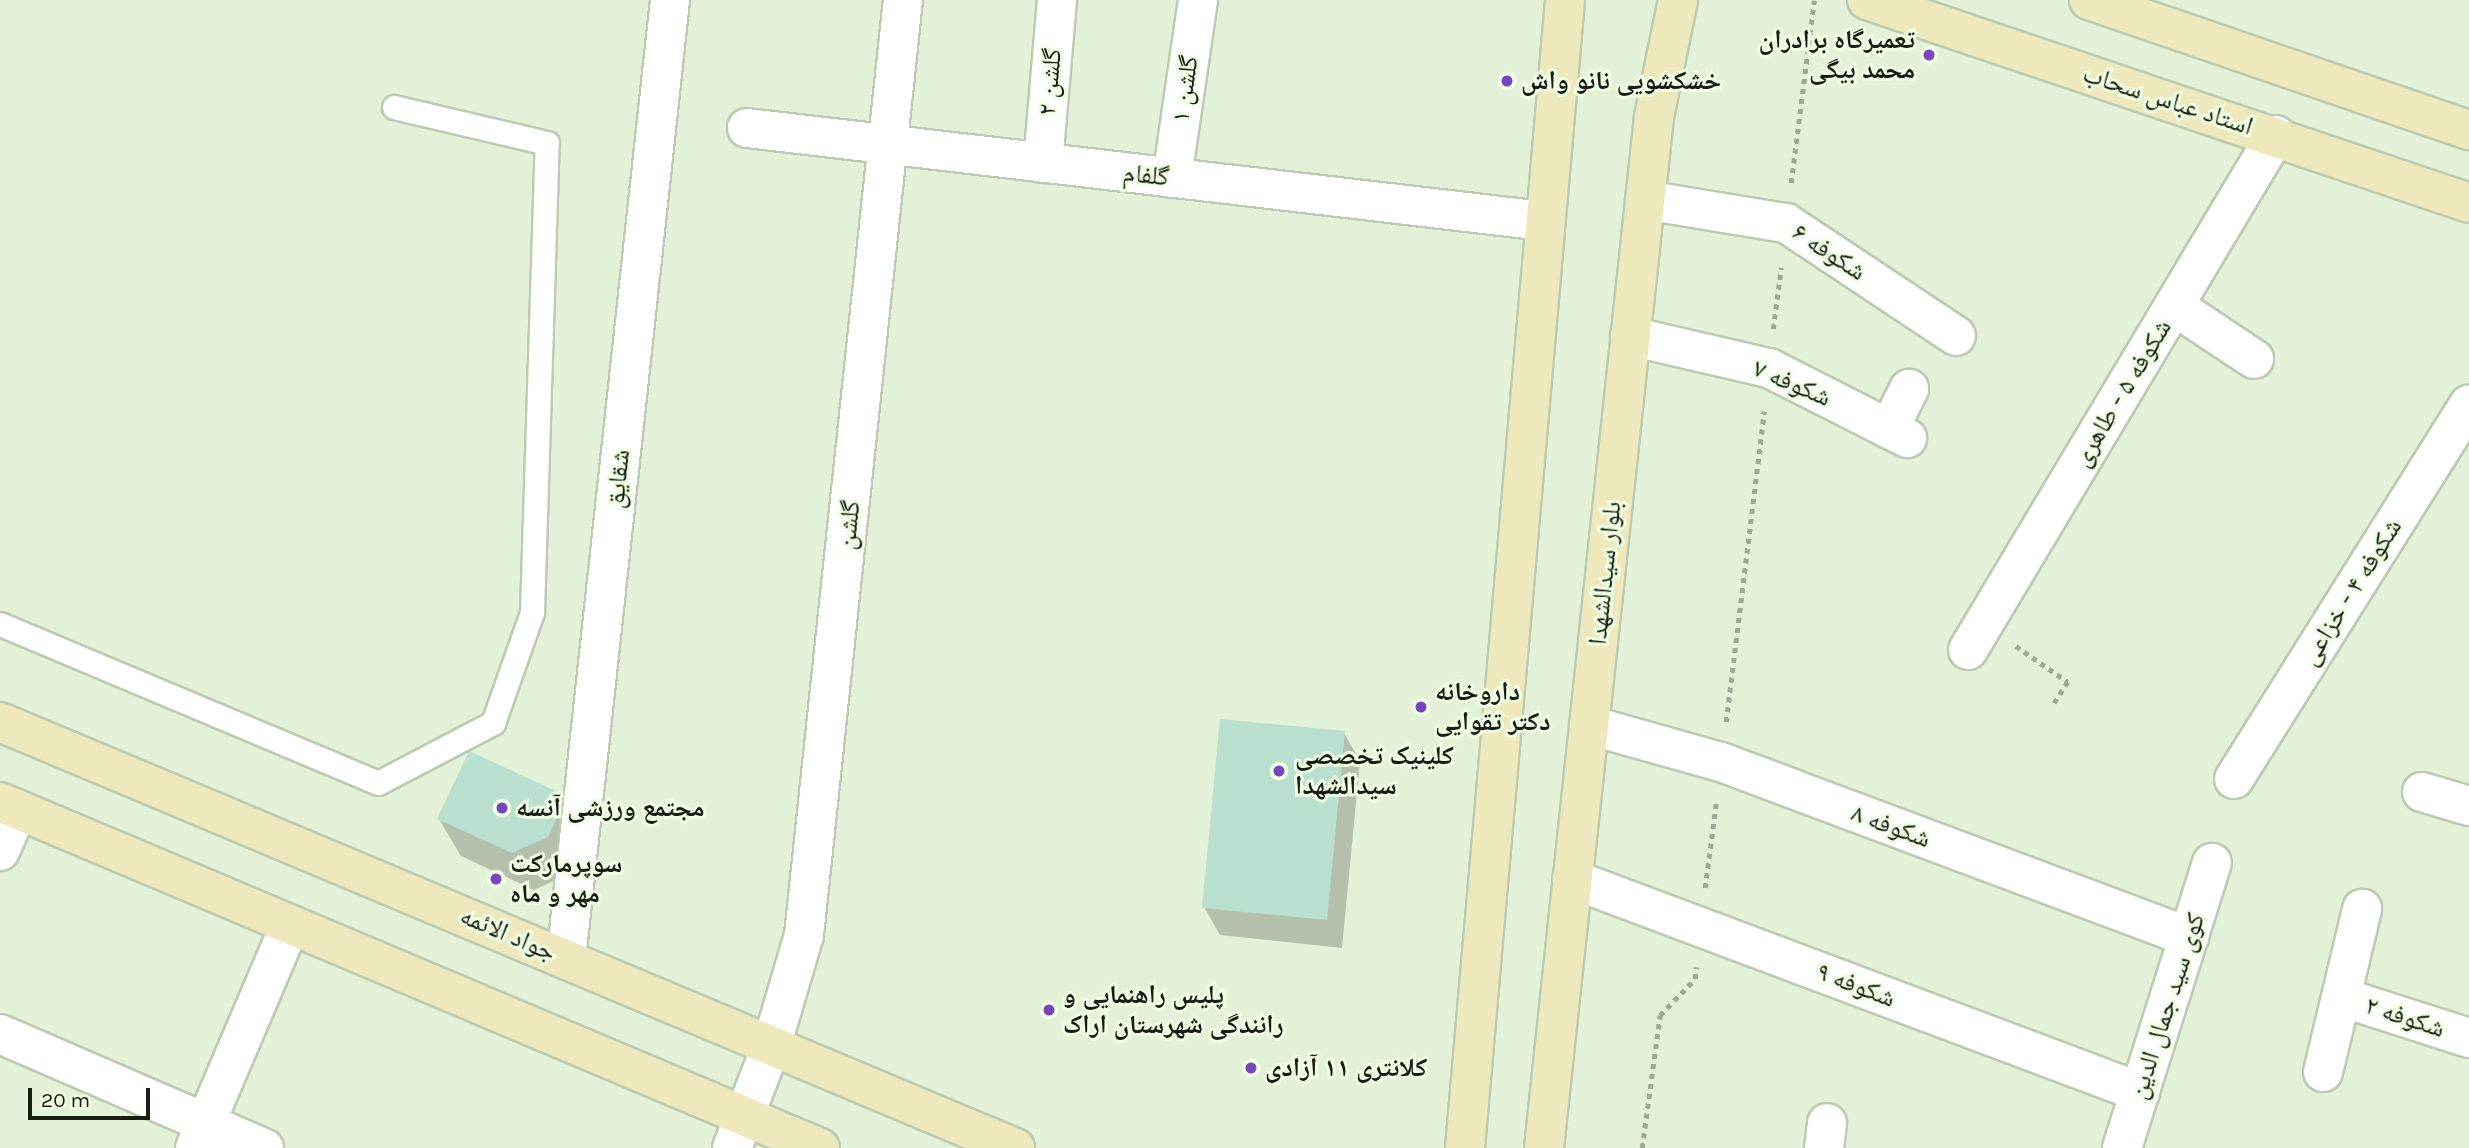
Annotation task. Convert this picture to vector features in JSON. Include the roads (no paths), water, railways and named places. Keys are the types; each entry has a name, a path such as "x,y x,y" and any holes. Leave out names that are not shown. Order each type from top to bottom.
{"main road":[{"path":"1465,1148 1544,221 1566,26 1565,0"},
{"name":"بلوار سیدالشهدا","path":"1544,1148 1654,117 1678,0"},
{"name":"استاد عباس سحاب","path":"1867,0 2276,135 2469,203"},
{"path":"2089,0 2469,130"},
{"name":"جواد الائمه","path":"0,722 1015,1148"},
{"path":"9,806 290,925 738,1132 820,1148"},
{"path":"1439,1148 1472,1066"}],"street":[{"name":"شقایق","path":"566,959 670,0"},
{"name":"گلشن","path":"738,1132 771,1046 804,935 890,145 903,0"},
{"name":"گلشن ۲","path":"1043,163 1057,0"},
{"name":"گلشن ۱","path":"1172,178 1198,0"},
{"name":"گلفام","path":"747,128 1544,221"},
{"name":"شکوفه ۵ - طاهری","path":"1976,637 2276,135"},
{"name":"شکوفه ۶","path":"1645,200 1786,223 1956,336"},
{"path":"2174,306 2254,359"},
{"name":"شکوفه ۷","path":"1630,336 1769,368 1898,433 1909,389"},
{"name":"شکوفه ۴ - خزاعی","path":"2234,779 2469,405"},
{"name":"شکوفه ۸","path":"1589,725 1721,762 2189,937"},
{"path":"2422,792 2469,806"},
{"path":"0,852 9,806"},
{"name":"کوی سید جمال الدین","path":"2122,1148 2212,863"},
{"name":"شکوفه ۹","path":"1572,879 2140,1092"},
{"path":"2323,1072 2362,909"},
{"path":"201,1135 290,925"},
{"name":"شکوفه ۲","path":"2341,997 2469,1038"},
{"path":"0,1034 201,1135 264,1148"}],"lane":[{"path":"0,624 378,783 493,723 532,612 547,143 394,107"}],"place":[{"name":"تعمیرگاه برادران محمد بیگی","path":"1929,55"},
{"name":"خشکشویی نانو واش","path":"1507,81"},
{"name":"داروخانه دکتر تقوایی","path":"1421,707"},
{"name":"کلینیک تخصصی سیدالشهدا","path":"1279,771"},
{"name":"مجتمع ورزشی آنسه","path":"502,808"},
{"name":"سوپرمارکت مهر و ماه","path":"496,879"},
{"name":"پلیس راهنمایی و رانندگی شهرستان اراک","path":"1049,1010"},
{"name":"کلانتری ۱۱ آزادی","path":"1251,1068"}]}
